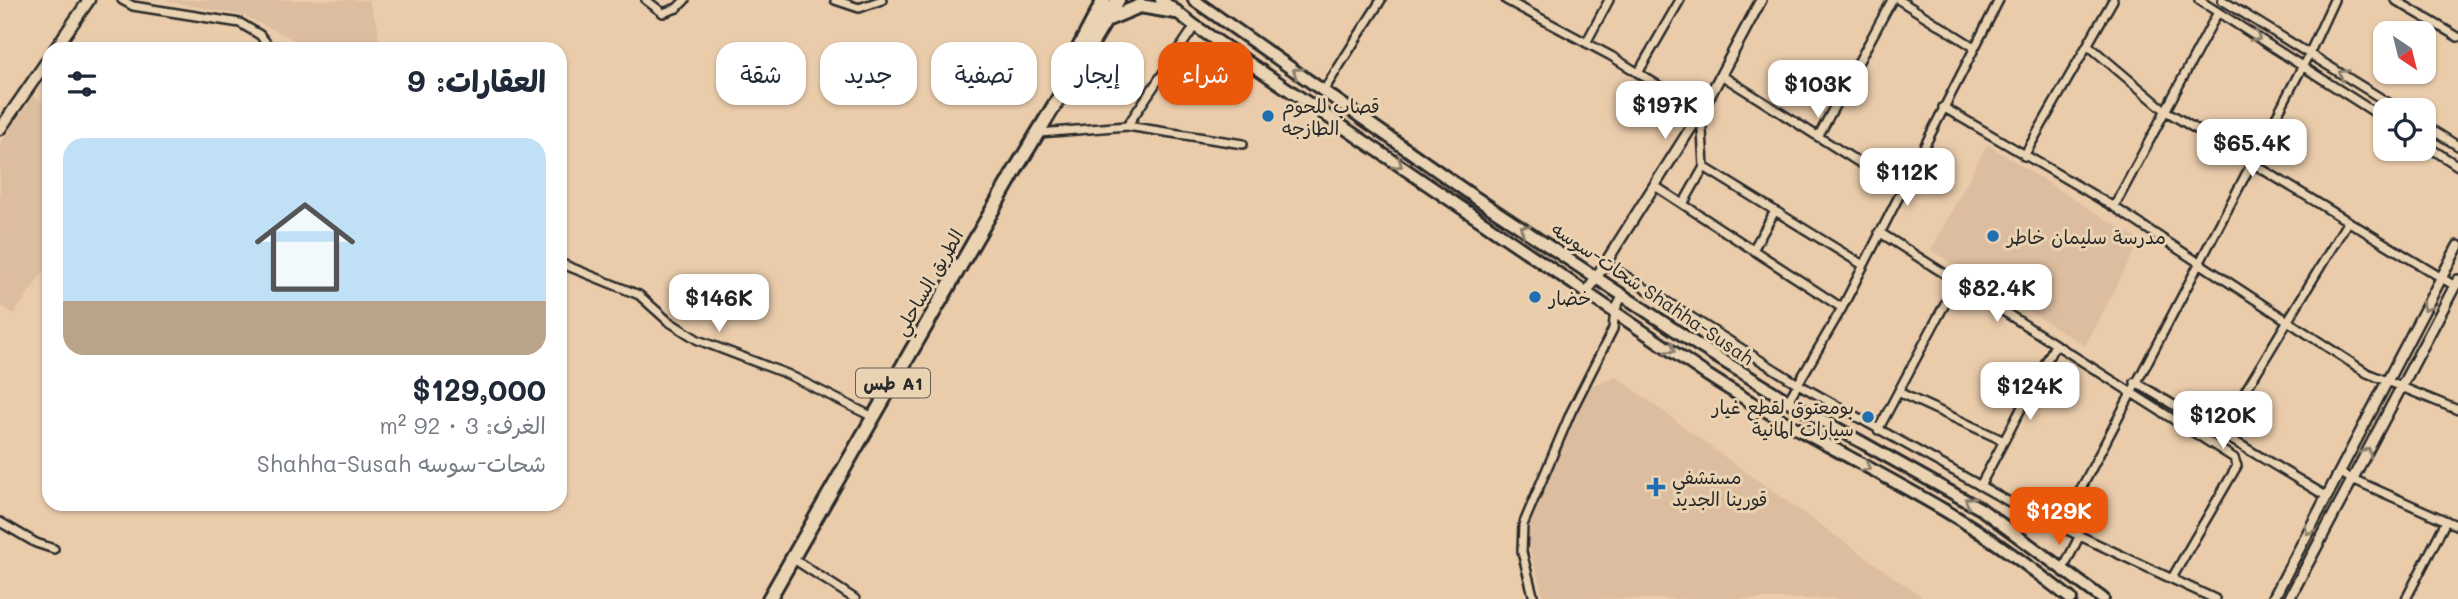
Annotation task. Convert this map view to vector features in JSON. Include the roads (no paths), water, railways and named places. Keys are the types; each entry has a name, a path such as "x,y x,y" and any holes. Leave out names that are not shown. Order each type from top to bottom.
{"highway":[{"path":"1017,167 1032,132 1104,0"},
{"name":"طس A1","path":"1017,167 1118,0"},
{"path":"1106,21 1140,6 1176,12"},
{"name":"الطريق الساحلي","path":"769,599 1017,167"}],"main road":[{"path":"60,42 89,0"},
{"name":"شحات-سوسه Shahha-Susah","path":"1161,0 1195,26 1739,395 1988,537 2071,599"},
{"name":"شحات-سوسه Shahha-Susah","path":"1194,0 1473,196 1597,275 1623,295 1788,401 1982,509 2103,599"},
{"path":"0,129 42,68"}],"street":[{"path":"122,0 133,6 240,23 260,35 266,42"},
{"path":"646,0 663,13 677,8 685,0"},
{"path":"835,0 859,8 882,0"},
{"path":"1324,90 1381,0"},
{"path":"1506,0 1638,73 1700,112"},
{"path":"1526,10 1531,0"},
{"path":"1586,43 1609,0"},
{"path":"1638,73 1680,0"},
{"path":"1587,292 1700,112 1762,0"},
{"path":"1818,137 1892,0"},
{"path":"1899,0 1974,47"},
{"path":"1788,401 1842,308 1999,0"},
{"path":"2024,156 2113,0"},
{"path":"2199,0 2373,111"},
{"path":"2222,0 2381,98"},
{"path":"2060,528 2310,52 2334,0"},
{"path":"2395,0 2458,37"},
{"path":"2114,207 2218,12"},
{"path":"1127,126 1195,26"},
{"path":"2088,44 2166,111 2442,278 2456,283 2289,599"},
{"path":"1721,75 1901,189"},
{"path":"1943,107 2114,207 2287,323 2386,382 2458,411"},
{"path":"1683,204 1704,167 1700,112"},
{"path":"1039,133 1127,126 1243,144"},
{"path":"2436,132 2458,146"},
{"path":"2436,152 2458,166"},
{"path":"1704,167 1863,265"},
{"path":"1655,186 1842,308"},
{"path":"1753,250 1775,211"},
{"path":"2220,433 2348,220"},
{"path":"1879,232 2237,462 2172,578"},
{"path":"2273,599 2458,246"},
{"path":"1605,263 1798,384 1878,430 2060,528 2215,599"},
{"path":"567,266 639,295 668,321 698,340 787,374 873,417"},
{"path":"1878,430 1957,281"},
{"path":"1534,599 1522,552 1523,525 1571,412 1613,329 1615,310 1623,295"},
{"path":"1980,486 2055,345"},
{"path":"2136,382 2326,496"},
{"path":"1898,391 2004,441"},
{"path":"2339,473 2458,526"},
{"path":"2406,599 2446,521"},
{"path":"0,522 36,543 54,549"},
{"path":"2063,569 2079,537"},
{"path":"792,558 855,599"}],"place":[{"name":"قصاب للحوم الطازجه","path":"1268,116"},
{"name":"مدرسة سليمان خاطر","path":"1993,236"},
{"name":"خضار","path":"1535,297"},
{"name":"بومعتوق لقطع غيار سيارات المانية","path":"1868,417"},
{"name":"مستشفي قورينا الجديد","path":"1656,487"}]}
